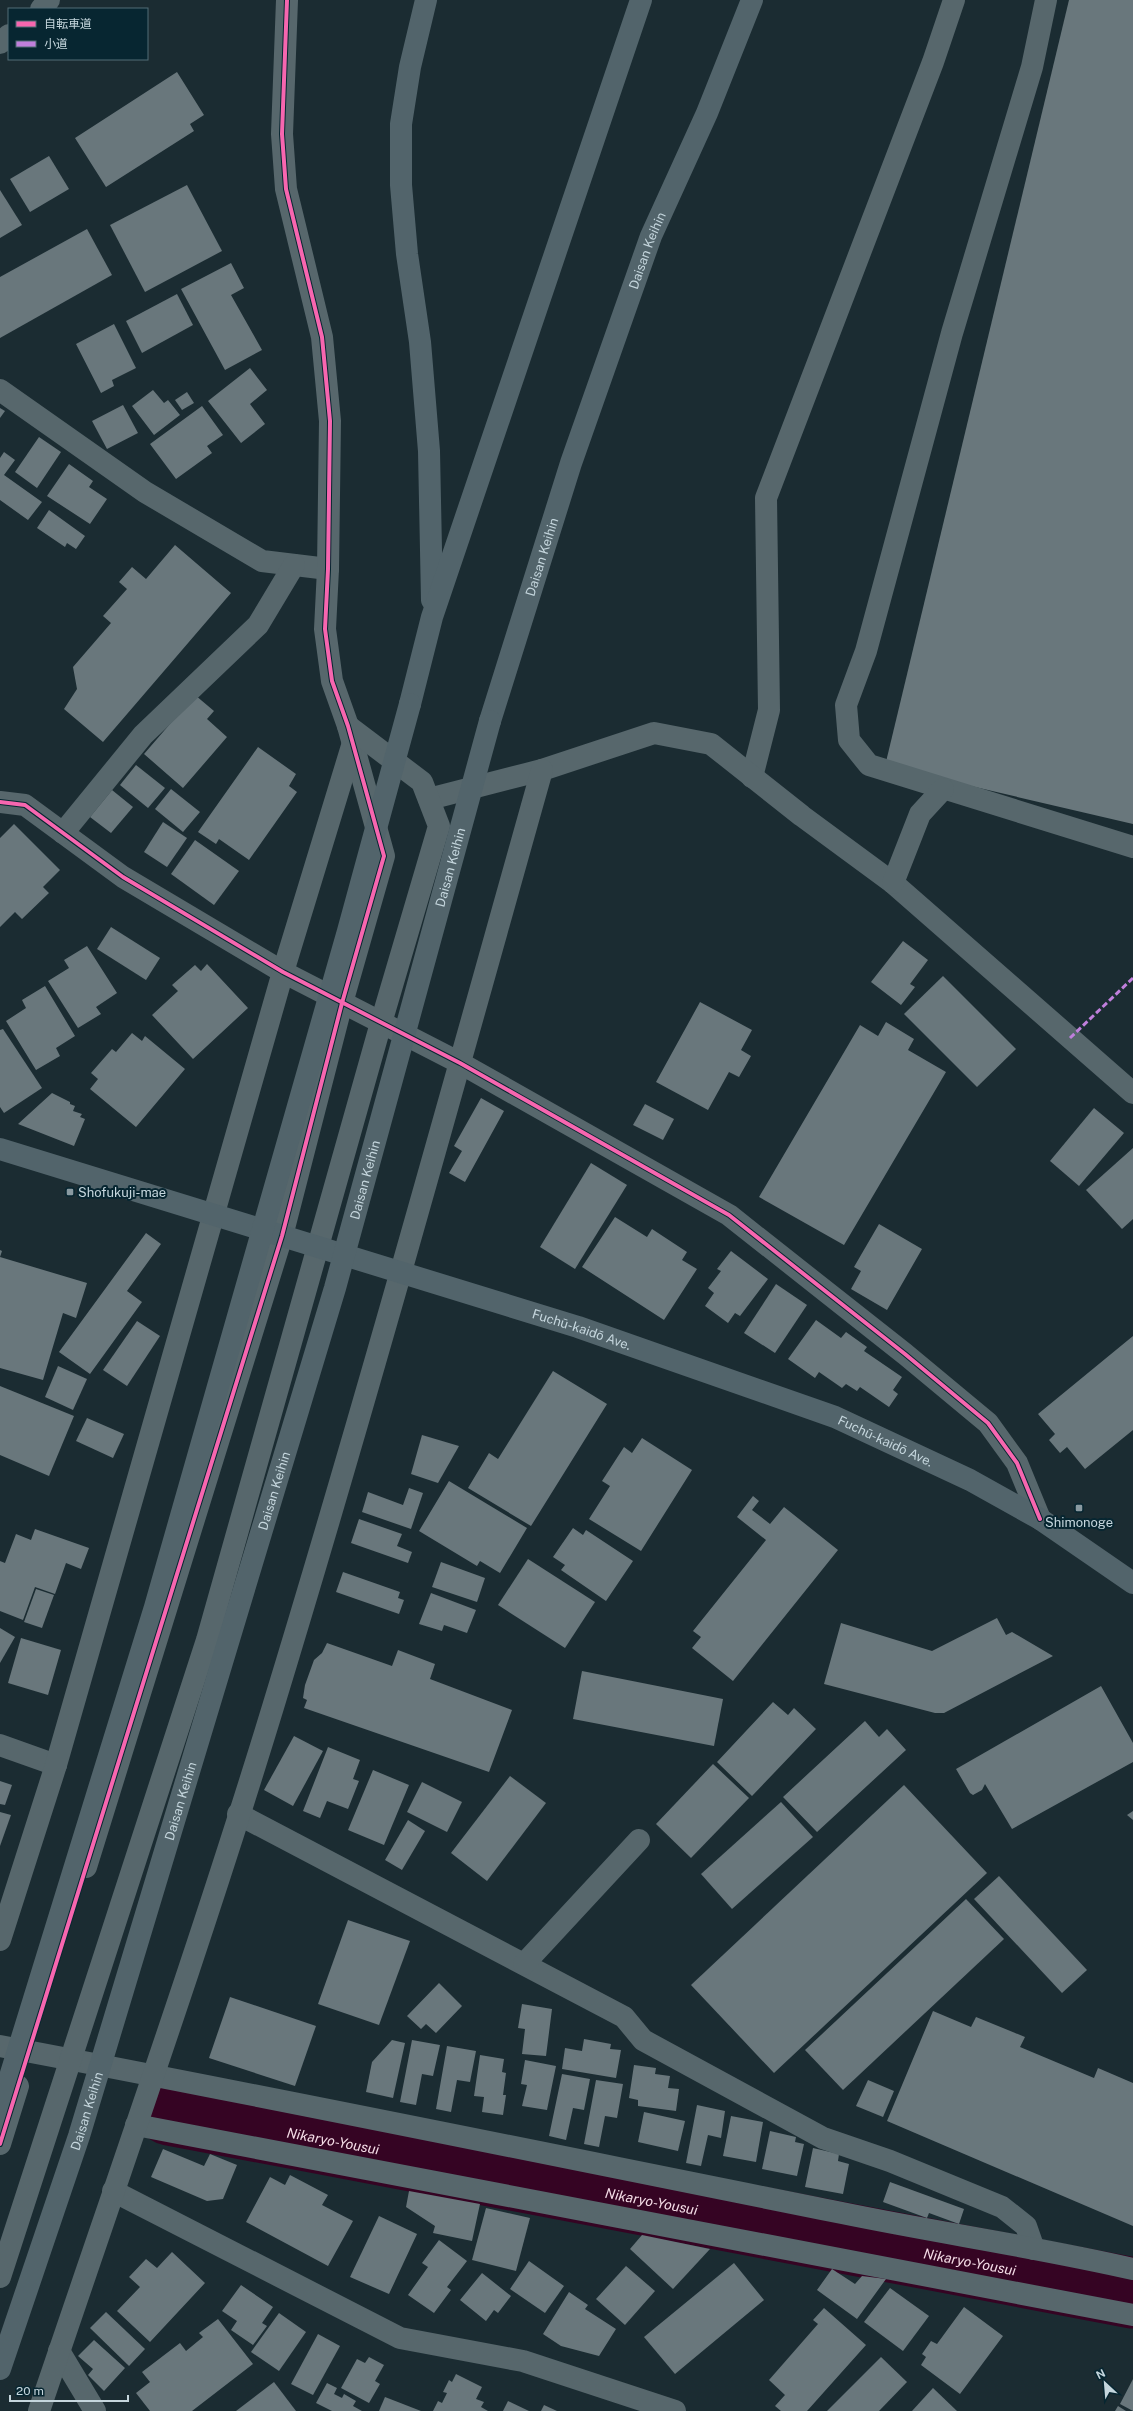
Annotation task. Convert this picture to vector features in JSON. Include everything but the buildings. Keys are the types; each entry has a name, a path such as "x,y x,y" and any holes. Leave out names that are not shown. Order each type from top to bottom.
{"highway":[{"path":"426,0 410,67 401,124 401,185 407,254 420,342 429,451 432,618"},
{"path":"0,2110 155,1607 348,931 432,618 641,0"},
{"name":"Daisan Keihin","path":"0,2368 79,2136 335,1288 490,721 571,463 652,236 707,113 752,0"},
{"name":"Fuchū-kaidō Ave.","path":"0,1149 578,1327 835,1417 970,1480 1040,1519 1133,1583"}],"street":[{"path":"42,8 49,0"},
{"path":"0,2144 282,1236 342,1003 384,856 350,736 332,681 325,629 328,570 330,421 322,337 286,181 282,134 287,0"},
{"path":"752,777 769,710 766,498 933,62 954,0"},
{"path":"1046,0 1032,67 952,333 866,652 846,705 849,740 870,765 1133,847"},
{"path":"0,42 8,36"},
{"path":"0,390 145,492 262,561 328,570"},
{"path":"63,833 143,735 258,625 294,565"},
{"path":"429,799 542,770 654,733 711,744 802,816 893,883 1133,1093"},
{"path":"0,2277 207,1640 381,1023 439,826 422,782 350,736"},
{"path":"0,1940 56,1765 350,736"},
{"path":"40,2411 113,2191 154,2074 274,1703 402,1272 542,770"},
{"path":"893,883 920,814 943,789"},
{"path":"0,802 25,805 123,877 283,972 460,1063 730,1215 905,1354 988,1423 1017,1463 1040,1519"},
{"path":"0,1745 56,1765"},
{"path":"238,1814 624,2017 643,2040 823,2138 890,2161 1002,2207 1026,2226 1034,2249"},
{"path":"524,1964 639,1840"},
{"path":"0,2046 154,2074 838,2213 1133,2269"},
{"path":"136,2125 1133,2315"},
{"path":"113,2191 400,2338 524,2361 675,2411"},
{"path":"60,2351 95,2411"}],"waterway":[{"name":"Nikaryo-Yousui","path":"170,2110 1133,2293"}],"marked path":[{"path":"1070,1038 1133,978"}],"cycle path":[{"path":"0,2144 282,1236 342,1003 384,856 348,726 332,681 325,629 328,569 330,421 322,337 286,189 282,134 287,0"},
{"path":"0,802 25,805 123,877 283,972 460,1063 729,1215 905,1354 988,1423 1017,1463 1040,1519"}],"place":[{"name":"Shofukuji-mae","path":"70,1192"},
{"name":"Shimonoge","path":"1079,1508"}]}
